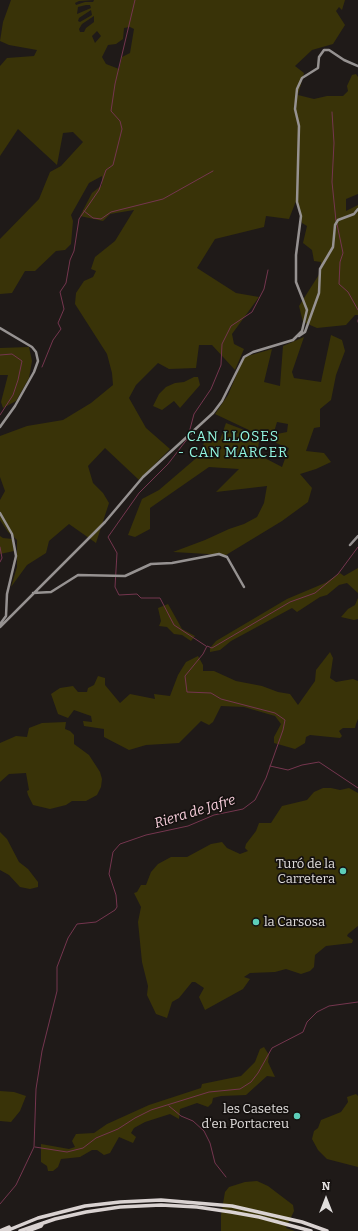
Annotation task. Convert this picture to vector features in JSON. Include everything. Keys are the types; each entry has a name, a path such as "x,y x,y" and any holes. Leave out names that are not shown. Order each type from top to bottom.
{"highway":[{"path":"0,1231 27,1220 100,1204 140,1200 179,1200 219,1204 302,1222 327,1231"},
{"path":"20,1231 79,1213 110,1208 173,1206 212,1209 245,1214 311,1231"},
{"path":"6,1231 38,1218"},
{"path":"28,1231 41,1226 43,1223"}],"street":[{"path":"298,336 305,322 306,310 299,292 296,270 297,236 301,216 297,202 299,126 295,110 297,89 302,78 318,68 319,57 324,50 329,50 344,60 358,66"},
{"path":"0,625 105,522 143,477 213,413 222,401 244,357 253,352 285,343 305,332 319,293 320,269 333,247 335,225 338,220 354,214 358,209"},
{"path":"0,328 32,347 36,352 38,361 34,372 16,406 0,428"},
{"path":"0,513 12,534 16,556 7,594 6,616 0,625"},
{"path":"350,545 358,536"},
{"path":"33,593 51,592 78,575 125,576 151,564 172,563 219,554 227,556 244,587"}],"shaded area":[{"path":"11,0 93,0 79,1 75,3 76,5 85,2 93,2 94,0 345,0 342,10 339,7 336,11 345,25 333,44 312,50 295,66 304,73 298,95 314,99 327,96 343,96 348,91 347,86 352,75 356,74 358,77 358,194 346,199 346,211 358,205 358,315 355,315 346,325 317,328 303,322 299,306 320,273 321,262 314,261 312,250 303,243 307,226 302,223 296,201 289,219 266,216 264,227 215,239 197,268 236,293 259,297 232,334 234,344 244,349 235,370 212,345 199,345 196,368 169,369 158,363 136,385 129,398 146,428 170,449 139,480 105,448 88,466 93,483 103,493 109,503 96,543 69,524 49,541 46,553 27,565 11,587 17,567 17,540 8,532 0,520 0,500 5,491 0,477 0,436 27,426 63,420 91,403 113,385 112,373 107,354 75,304 76,293 84,281 93,277 96,271 91,269 95,257 115,241 134,210 110,214 103,221 80,216 92,193 102,185 102,176 89,183 71,215 73,221 71,244 65,250 56,251 35,271 25,271 12,293 0,294 0,239 39,199 50,172 61,166 83,142 73,132 63,133 57,165 18,129 0,156 0,66 7,58 34,56 37,50 9,45 0,41 3,22","holes":["90,5 91,8 77,14 78,7","91,10 92,15 80,22 78,21 79,18","94,16 94,22 86,28 84,32 80,32 79,29 82,24","130,27 134,29 130,53 122,57 119,69 106,64 102,57 108,45 116,44 123,39 124,28","97,31 101,36 95,43 92,36"]},
{"path":"331,335 342,340 345,351 336,375 331,400 320,409 320,427 314,428 306,451 324,453 331,462 300,474 312,488 308,502 282,521 226,555 173,552 244,524 257,517 264,503 267,486 216,492 239,469 209,467 150,508 150,529 135,537 128,535 142,499 159,490 201,454 204,442 220,440 226,423 260,436 257,454 282,467 289,448 276,443 277,434 287,432 288,424 277,422 274,432 251,431 215,414 228,395 244,357 272,349 264,382 280,386 283,346 304,337 292,372 294,378 321,382"},
{"path":"29,347 32,361 29,378 16,401 3,408 1,402 8,375 0,375 0,348"},
{"path":"194,377 198,377 200,385 180,408 174,401 162,410 153,406 159,394 166,387 175,383 184,382"},
{"path":"0,536 3,538 12,539 14,551 0,554"},
{"path":"358,568 358,593 347,583 339,585 327,595 320,597 297,612 292,608 231,641 220,650 210,652 210,648 216,641 287,599 325,583 340,573 344,576"},
{"path":"358,598 358,619 354,620 341,617 348,609 355,605"},
{"path":"168,604 182,629 195,636 191,641 182,635 174,634 167,627 159,626 161,621 158,608"},
{"path":"330,652 333,658 330,678 336,682 353,679 358,681 358,719 355,728 343,728 339,731 342,736 340,738 310,735 306,737 305,743 295,749 274,743 274,737 281,724 275,716 244,707 221,706 213,722 209,725 201,721 179,743 146,745 129,750 104,737 104,729 84,726 83,721 92,722 91,716 74,710 68,718 58,714 51,694 60,688 73,686 78,692 87,692 88,688 94,685 98,676 105,678 105,685 120,703 130,694 155,699 154,694 170,696 178,675 186,662 198,656 203,665 203,671 214,671 236,681 262,686 278,692 290,694 298,705 315,681 316,670"},
{"path":"66,722 65,729 74,735 74,744 89,755 100,772 102,779 101,787 97,795 86,801 72,801 66,805 50,809 33,805 27,791 29,790 26,773 9,774 0,782 0,743 16,736 27,737 29,728 42,723"},
{"path":"323,788 340,790 349,788 358,793 358,926 347,936 353,940 352,943 326,946 315,955 314,967 310,971 301,974 286,969 275,972 250,973 244,977 250,979 243,989 205,1010 199,997 204,988 195,982 192,982 179,998 172,1002 167,1018 156,1014 147,995 148,986 142,962 138,922 141,907 134,893 137,892 141,885 146,885 151,872 158,864 171,857 187,857 211,844 222,842 227,848 240,854 248,851 245,848 246,844 256,831 259,823 271,823 282,806 307,800 314,792"},
{"path":"0,832 7,839 19,862 28,869 38,882 38,887 30,889 20,887 9,875 0,870"},
{"path":"264,1047 269,1055 268,1062 275,1077 267,1076 246,1095 221,1096 213,1098 212,1103 208,1107 197,1103 180,1109 179,1119 170,1114 145,1122 134,1128 131,1133 136,1137 133,1143 119,1137 110,1153 104,1155 97,1150 92,1150 80,1157 61,1159 58,1167 53,1171 48,1171 47,1166 41,1162 41,1144 69,1149 75,1147 72,1141 76,1134 94,1133 107,1124 149,1105 201,1088 202,1084 241,1076 255,1062 260,1049"},
{"path":"0,1091 14,1092 26,1096 20,1111 11,1122 0,1121"},
{"path":"356,1094 358,1096 358,1167 327,1159 318,1150 312,1139 314,1131 318,1128 321,1120 341,1112 348,1102 347,1097"},
{"path":"257,1181 268,1186 293,1205 294,1211 286,1228 295,1231 221,1231 221,1215 225,1192 229,1187 245,1182"}],"waterway":[{"path":"42,367 53,340 61,329 58,323 64,309 60,292 66,283 70,260 74,251 79,219 99,190 106,170 113,165 122,129 120,121 111,111 115,84 135,0"},
{"path":"332,112 334,143 332,182 336,221"},
{"path":"84,211 93,218 101,219 111,212 163,199 213,171"},
{"path":"337,224 343,253 340,262 339,284 348,292 358,310"},
{"path":"189,433 194,414 211,389 221,365 222,344 231,326 252,312 264,289 268,270"},
{"path":"0,355 12,354 22,361 13,395 0,415"},
{"path":"188,438 168,464 139,493 108,537 117,553 115,587 119,595 137,594 141,598 160,598 174,625 206,646"},
{"path":"0,547 2,558 0,562"},
{"name":"Riera de Jafre","path":"0,1204 16,1185 34,1147 36,1089 42,1051 57,991 57,967 68,938 77,924 96,922 115,910 117,907 116,895 109,874 113,852 120,844 146,835 188,826 214,815 243,809 255,800 266,778 283,730 285,720 275,713 221,699 211,693 187,692 185,676 203,654 207,646 212,648 290,602 315,593 338,574 358,547"},
{"path":"270,766 288,770 302,765 319,762 358,788"},
{"path":"35,1147 67,1152 83,1148 96,1138 118,1129 151,1110 209,1092 240,1089 251,1082 258,1073 272,1048 303,1032 307,1022 317,1012 329,1006 358,1002"},
{"path":"169,1106 181,1116 193,1121 204,1131 210,1143 215,1163 226,1177"}],"place":[{"name":"Turó de la Carretera","path":"343,871"},
{"name":"la Carsosa","path":"256,922"},
{"name":"les Casetes d'en Portacreu","path":"297,1116"}],"district":[{"name":"CAN LLOSES - CAN MARCER","path":"233,446"}]}
